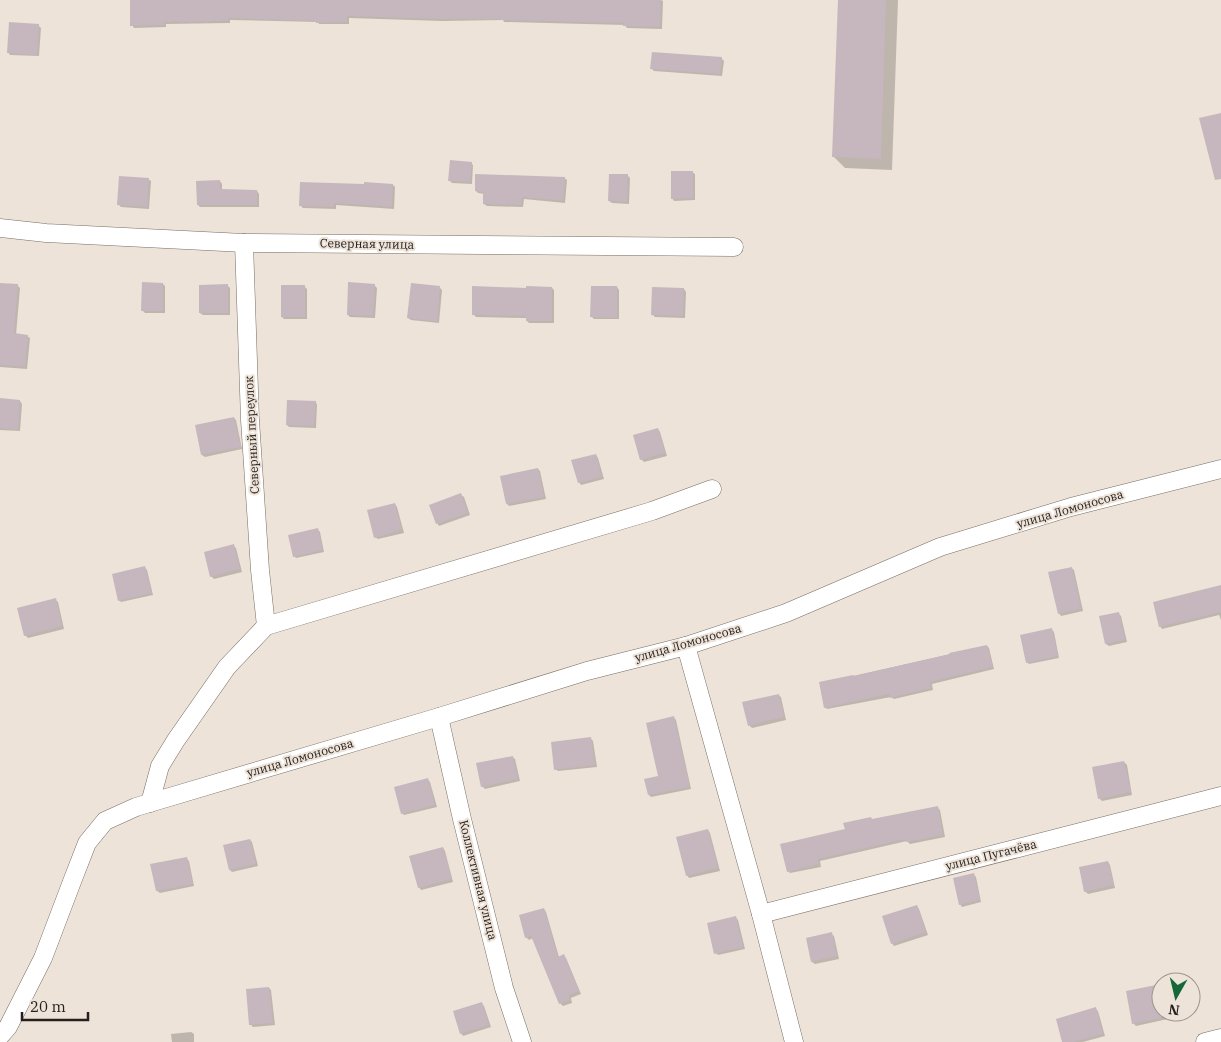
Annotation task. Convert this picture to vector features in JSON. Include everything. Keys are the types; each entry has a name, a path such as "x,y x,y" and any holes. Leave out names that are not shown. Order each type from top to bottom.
{"street":[{"name":"Северная улица","path":"0,228 46,233 244,242 734,248"},
{"name":"Северный переулок","path":"244,242 250,420 260,570 266,626"},
{"name":"улица Ломоносова","path":"0,1036 8,1027 43,958 87,844 105,821 136,807 587,671 686,646 786,613 940,547 1071,507 1221,470"},
{"path":"150,803 160,766 176,740 227,667 266,626 652,511 712,489"},
{"path":"686,646 761,914 794,1042"},
{"name":"Коллективная улица","path":"439,717 504,988 522,1042"},
{"name":"улица Пугачёва","path":"761,914 1221,796"},
{"path":"1205,1042 1221,1038"}],"building":[{"path":"130,0 661,0 660,27 623,26 623,23 347,16 347,22 316,23 316,21 228,18 228,21 164,22 164,25 130,26"},
{"path":"838,0 886,0 881,159 832,157"},
{"path":"9,22 39,24 37,55 7,53"},
{"path":"652,52 722,57 720,74 650,69"},
{"path":"1221,113 1221,179 1215,180 1199,118"},
{"path":"450,160 472,162 470,182 448,181"},
{"path":"671,171 693,171 693,198 671,199"},
{"path":"475,174 565,177 563,201 522,197 521,205 483,204 483,192 475,191"},
{"path":"609,174 628,174 627,202 608,201"},
{"path":"119,176 149,178 147,207 117,205"},
{"path":"220,180 220,189 257,190 257,205 197,205 196,181"},
{"path":"300,182 393,184 392,207 334,203 334,207 299,206"},
{"path":"142,282 163,283 163,311 141,311"},
{"path":"348,282 375,284 373,316 347,315"},
{"path":"0,283 18,284 14,333 28,335 25,367 0,365"},
{"path":"411,283 440,286 437,322 407,318"},
{"path":"228,284 228,313 199,313 199,285"},
{"path":"281,285 305,285 305,317 281,317"},
{"path":"472,286 552,287 552,321 526,321 526,316 472,315"},
{"path":"591,286 617,286 617,318 590,317"},
{"path":"652,287 684,288 683,316 651,315"},
{"path":"0,398 20,400 18,430 0,428"},
{"path":"287,400 316,401 314,426 286,425"},
{"path":"234,417 241,447 201,455 195,425"},
{"path":"658,428 665,453 640,460 633,435"},
{"path":"596,454 602,477 578,483 571,460"},
{"path":"538,468 544,497 506,504 500,476"},
{"path":"461,493 468,513 436,524 429,505"},
{"path":"395,503 402,530 374,538 367,510"},
{"path":"318,528 323,550 293,557 288,535"},
{"path":"234,544 240,569 210,577 204,552"},
{"path":"145,566 152,593 118,601 112,574"},
{"path":"1072,567 1081,609 1058,614 1048,572"},
{"path":"1221,585 1221,612 1159,627 1153,602"},
{"path":"56,598 62,626 24,636 17,608"},
{"path":"1119,612 1125,640 1105,644 1099,616"},
{"path":"1052,628 1058,656 1026,663 1020,635"},
{"path":"987,645 993,667 930,682 931,688 890,698 889,694 824,708 819,682 854,676"},
{"path":"779,694 784,717 748,726 742,702"},
{"path":"674,716 690,787 648,795 644,779 658,776 646,723"},
{"path":"591,737 595,765 554,770 551,742"},
{"path":"513,756 518,779 481,787 476,763"},
{"path":"1124,761 1131,792 1098,799 1092,767"},
{"path":"428,778 435,805 401,814 394,787"},
{"path":"938,806 943,835 906,842 905,839 818,859 819,864 787,872 780,844 845,829 843,823"},
{"path":"708,829 718,868 686,876 676,837"},
{"path":"250,839 256,864 229,870 223,845"},
{"path":"443,847 452,879 418,888 409,856"},
{"path":"187,857 193,884 156,891 150,864"},
{"path":"1108,861 1114,885 1084,892 1079,867"},
{"path":"974,873 980,900 959,905 953,878"},
{"path":"917,905 926,932 891,944 882,916"},
{"path":"544,908 558,957 564,954 579,991 569,995 570,1000 559,1004 531,936 525,938 519,915"},
{"path":"736,916 743,947 714,954 707,923"},
{"path":"832,932 837,956 811,962 806,938"},
{"path":"1151,986 1151,1020 1132,1024 1126,991"},
{"path":"269,987 273,1023 249,1025 246,989"},
{"path":"482,1002 489,1025 460,1034 453,1011"},
{"path":"1096,1007 1103,1034 1073,1042 1062,1042 1056,1019"}]}
